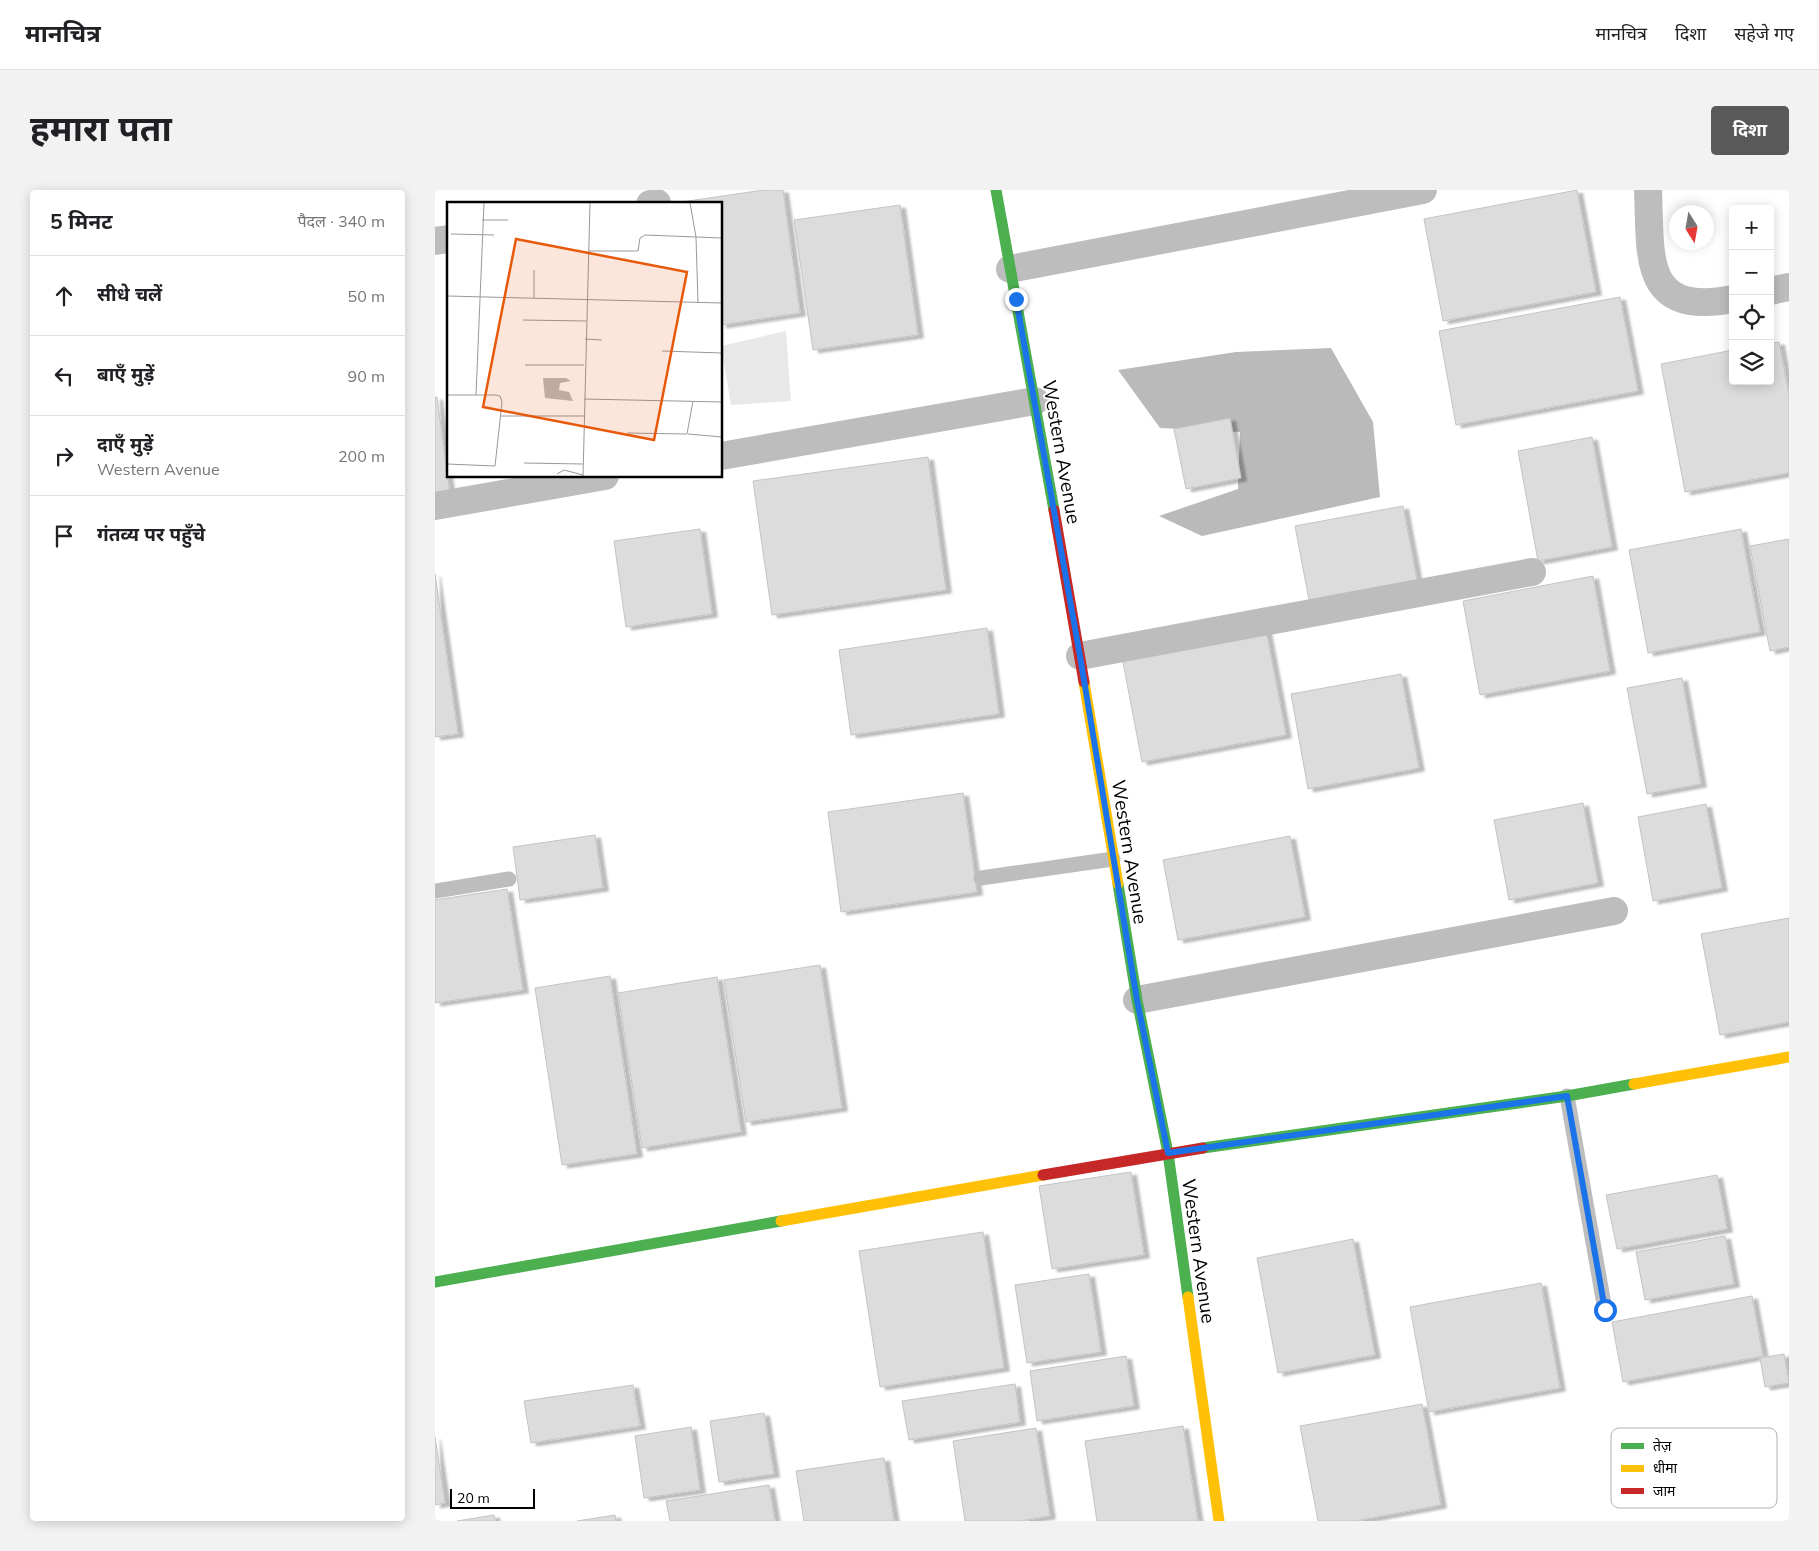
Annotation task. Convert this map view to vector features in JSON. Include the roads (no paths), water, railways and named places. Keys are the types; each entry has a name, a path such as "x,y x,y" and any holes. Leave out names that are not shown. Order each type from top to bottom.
{"street":[{"name":"Western Avenue","path":"996,190 1080,656 1137,1000 1168,1153 1219,1521"},
{"path":"1010,269 1423,190"},
{"path":"1648,190 1651,258 1655,274 1663,288 1679,298 1698,302 1729,299"},
{"path":"1774,290 1789,287"},
{"path":"723,456 1035,401"},
{"path":"435,506 594,478"},
{"path":"1080,656 1532,572"},
{"path":"1137,1000 1614,911"},
{"path":"435,1282 1168,1153 1567,1096 1789,1057"}],"lane":[{"path":"981,878 1113,859"},
{"path":"435,891 509,879"},
{"path":"1567,1096 1605,1310"}]}
